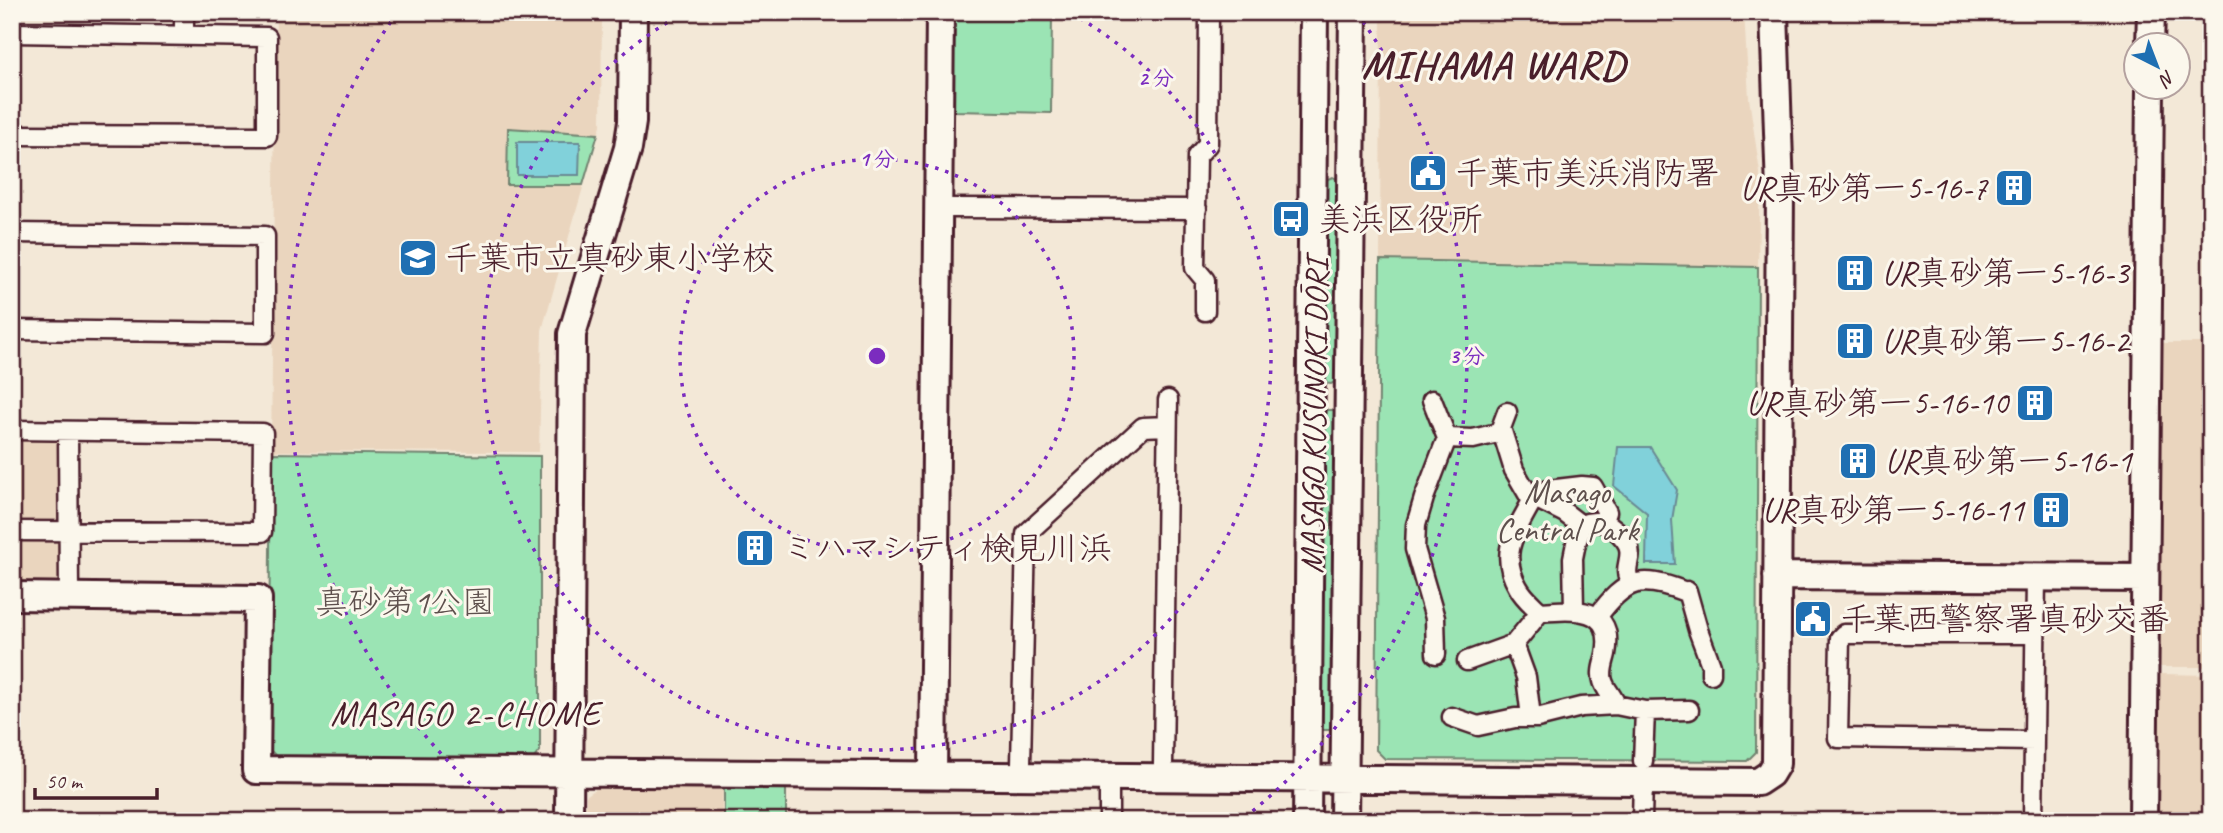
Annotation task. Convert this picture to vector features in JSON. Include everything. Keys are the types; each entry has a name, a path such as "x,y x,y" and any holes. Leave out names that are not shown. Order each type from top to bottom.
{"street":[{"path":"184,12 184,36"},
{"path":"569,821 572,334 628,148 632,121 633,12"},
{"path":"933,775 940,12"},
{"path":"1205,311 1205,280 1195,268 1197,156 1208,144 1209,12"},
{"name":"MASAGO KUSUNOKI DŌRI","path":"1307,821 1314,12"},
{"name":"MASAGO KUSUNOKI DŌRI","path":"1344,821 1353,12"},
{"path":"12,596 258,598 256,770 1345,777 1643,770 1758,782 1770,774 1776,764 1780,192 1773,12"},
{"path":"2150,32 2151,12"},
{"path":"12,33 267,37 267,136 12,135"},
{"path":"2143,821 2150,102"},
{"path":"950,208 1197,209"},
{"path":"12,233 265,236 265,333 12,330"},
{"path":"1311,399 1349,398"},
{"path":"1163,765 1168,400"},
{"path":"1432,400 1447,438 1424,498 1415,549 1436,618 1436,654"},
{"path":"1507,412 1502,421 1502,432 1514,470 1535,500 1565,513 1582,526"},
{"path":"1021,764 1026,534 1143,428 1167,426"},
{"path":"12,430 263,433 262,533 12,531"},
{"path":"68,431 69,596"},
{"path":"1447,438 1473,439 1502,432"},
{"path":"1539,612 1518,588 1508,556 1511,542 1535,500 1548,490 1593,487 1607,512 1604,521"},
{"path":"1574,609 1573,558 1582,526 1587,523 1604,521 1628,543 1630,551 1626,571 1631,584"},
{"path":"1777,576 2145,578"},
{"path":"2033,821 2036,577"},
{"path":"1598,616 1623,589 1636,582 1651,581 1685,591 1711,666 1711,674"},
{"path":"1466,661 1514,644 1539,612 1574,609 1598,616 1607,640 1602,668 1603,682 1612,693 1616,705"},
{"path":"2034,741 1838,738 1840,638 1844,634 2035,634"},
{"path":"1514,644 1526,677 1531,718"},
{"path":"1452,717 1478,726 1581,707 1616,705 1645,711 1689,710"},
{"path":"1642,821 1645,711"},
{"path":"1109,776 1109,821"}],"shaded area":[{"name":"千葉市立真砂東小学校","path":"276,12 602,12 601,125 542,330 539,452 271,451"},
{"path":"1381,12 1744,12 1749,98 1760,173 1758,267 1380,260"},
{"path":"2161,343 2211,343 2211,667 2161,667 2158,664"},
{"path":"12,438 56,438 61,443 60,578 52,583 12,583"},
{"path":"2160,674 2211,675 2211,821 2157,821 2157,677"},
{"path":"723,786 722,821 586,821 586,796 597,788"}],"green space":[{"path":"953,12 1052,12 1051,113 953,111"},
{"path":"508,128 598,134 583,185 507,185"},
{"path":"1333,177 1338,180 1337,381 1331,384 1324,383 1321,377 1325,180"},
{"name":"Masago Central Park","path":"1380,260 1758,267 1756,752 1747,761 1385,759 1376,750"},
{"path":"1326,410 1334,410 1339,416 1337,730 1317,730 1321,415"},
{"name":"真砂第1公園","path":"271,453 540,456 540,751 533,759 277,757 268,748"},
{"path":"724,785 786,786 786,821 724,821"}],"water":[{"path":"517,142 580,142 579,175 517,175"},
{"path":"1618,447 1650,447 1677,490 1672,520 1675,564 1646,564 1647,513 1614,486"}],"place":[{"name":"千葉市美浜消防署","path":"1428,173"},
{"name":"UR真砂第一5-16-7","path":"2014,188"},
{"name":"美浜区役所","path":"1291,219"},
{"name":"千葉市立真砂東小学校","path":"418,258"},
{"name":"UR真砂第一5-16-3","path":"1855,273"},
{"name":"UR真砂第一5-16-2","path":"1855,341"},
{"name":"UR真砂第一5-16-10","path":"2035,403"},
{"name":"UR真砂第一5-16-1","path":"1858,461"},
{"name":"UR真砂第一5-16-11","path":"2051,510"},
{"name":"ミハマシティ検見川浜","path":"755,548"},
{"name":"千葉西警察署真砂交番","path":"1813,619"}],"district":[{"name":"MIHAMA WARD","path":"1494,65"},
{"name":"MASAGO 2-CHOME","path":"466,713"}]}
